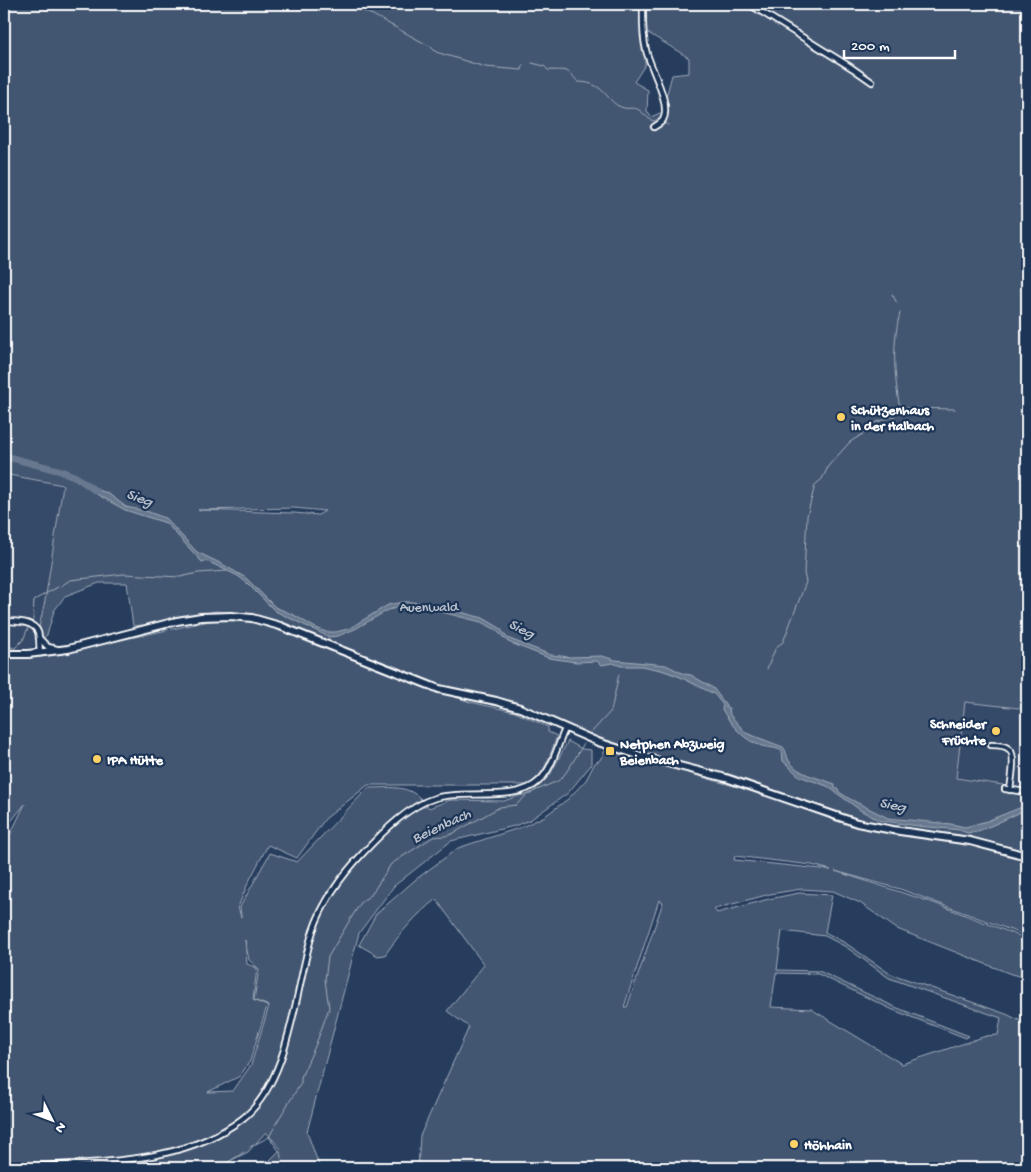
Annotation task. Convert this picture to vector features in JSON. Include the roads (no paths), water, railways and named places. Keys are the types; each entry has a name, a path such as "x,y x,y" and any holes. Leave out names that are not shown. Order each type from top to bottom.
{"main road":[{"path":"4,654 64,650 189,619 210,616 243,616 280,626 438,689 520,708 598,742 644,757 726,778 857,823 964,840 1027,856"}],"street":[{"path":"643,4 646,51 664,98 665,114 662,122 654,127"},
{"path":"749,4 872,82"},
{"path":"4,621 31,625 38,632 40,653"},
{"path":"39,638 48,647 64,650"},
{"path":"23,1168 98,1163 178,1151 212,1137 248,1114 264,1096 278,1067 313,931 327,899 346,874 365,851 390,827 417,807 432,799 452,794 508,793 534,785 549,768 565,729"},
{"path":"991,744 1010,749 1013,756 1008,790 1027,792"}],"waterway":[{"path":"291,4 304,10 348,6"},
{"path":"353,7 373,15 431,47 436,52 485,67 522,70 523,65"},
{"path":"532,63 544,66 548,70 568,72 578,82 595,85 601,89 618,106 637,109 650,119 654,121 658,119 659,121"},
{"path":"892,294 897,303"},
{"path":"900,313 897,324 895,358 899,403 906,408 955,409"},
{"path":"767,669 776,647 783,642 806,582 804,573 807,516 815,485 822,479 829,465 850,442 877,422 895,416"},
{"path":"7,429 8,444"},
{"name":"Sieg","path":"5,456 7,449"},
{"name":"Sieg","path":"4,456 61,471 76,477 96,491"},
{"path":"61,586 70,580 124,574 180,577 198,573 227,571"},
{"path":"33,620 34,600 58,587"},
{"path":"4,646 15,648 23,640 28,628"},
{"name":"Beienbach","path":"589,735 611,711 619,674"},
{"name":"Beienbach","path":"275,1125 301,1083 301,1077 329,1008 325,980 328,957 362,901 371,895 391,864 433,837 452,834 500,807 516,805 528,794 562,778 586,740"},
{"name":"Beienbach","path":"250,1147 269,1137 274,1128"},
{"path":"269,1137 280,1152 283,1168"},
{"name":"Beienbach","path":"205,1168 227,1163 244,1152"}],"place":[{"name":"Schützenhaus in der Halbach","path":"841,417"},
{"name":"Schneider Früchte","path":"996,731"},
{"name":"Netphen Abzweig Beienbach","path":"610,751"},
{"name":"IPA Hütte","path":"97,759"},
{"name":"Höhhain","path":"794,1144"}],"park label":[{"name":"Auenwald","path":"429,606"}]}
